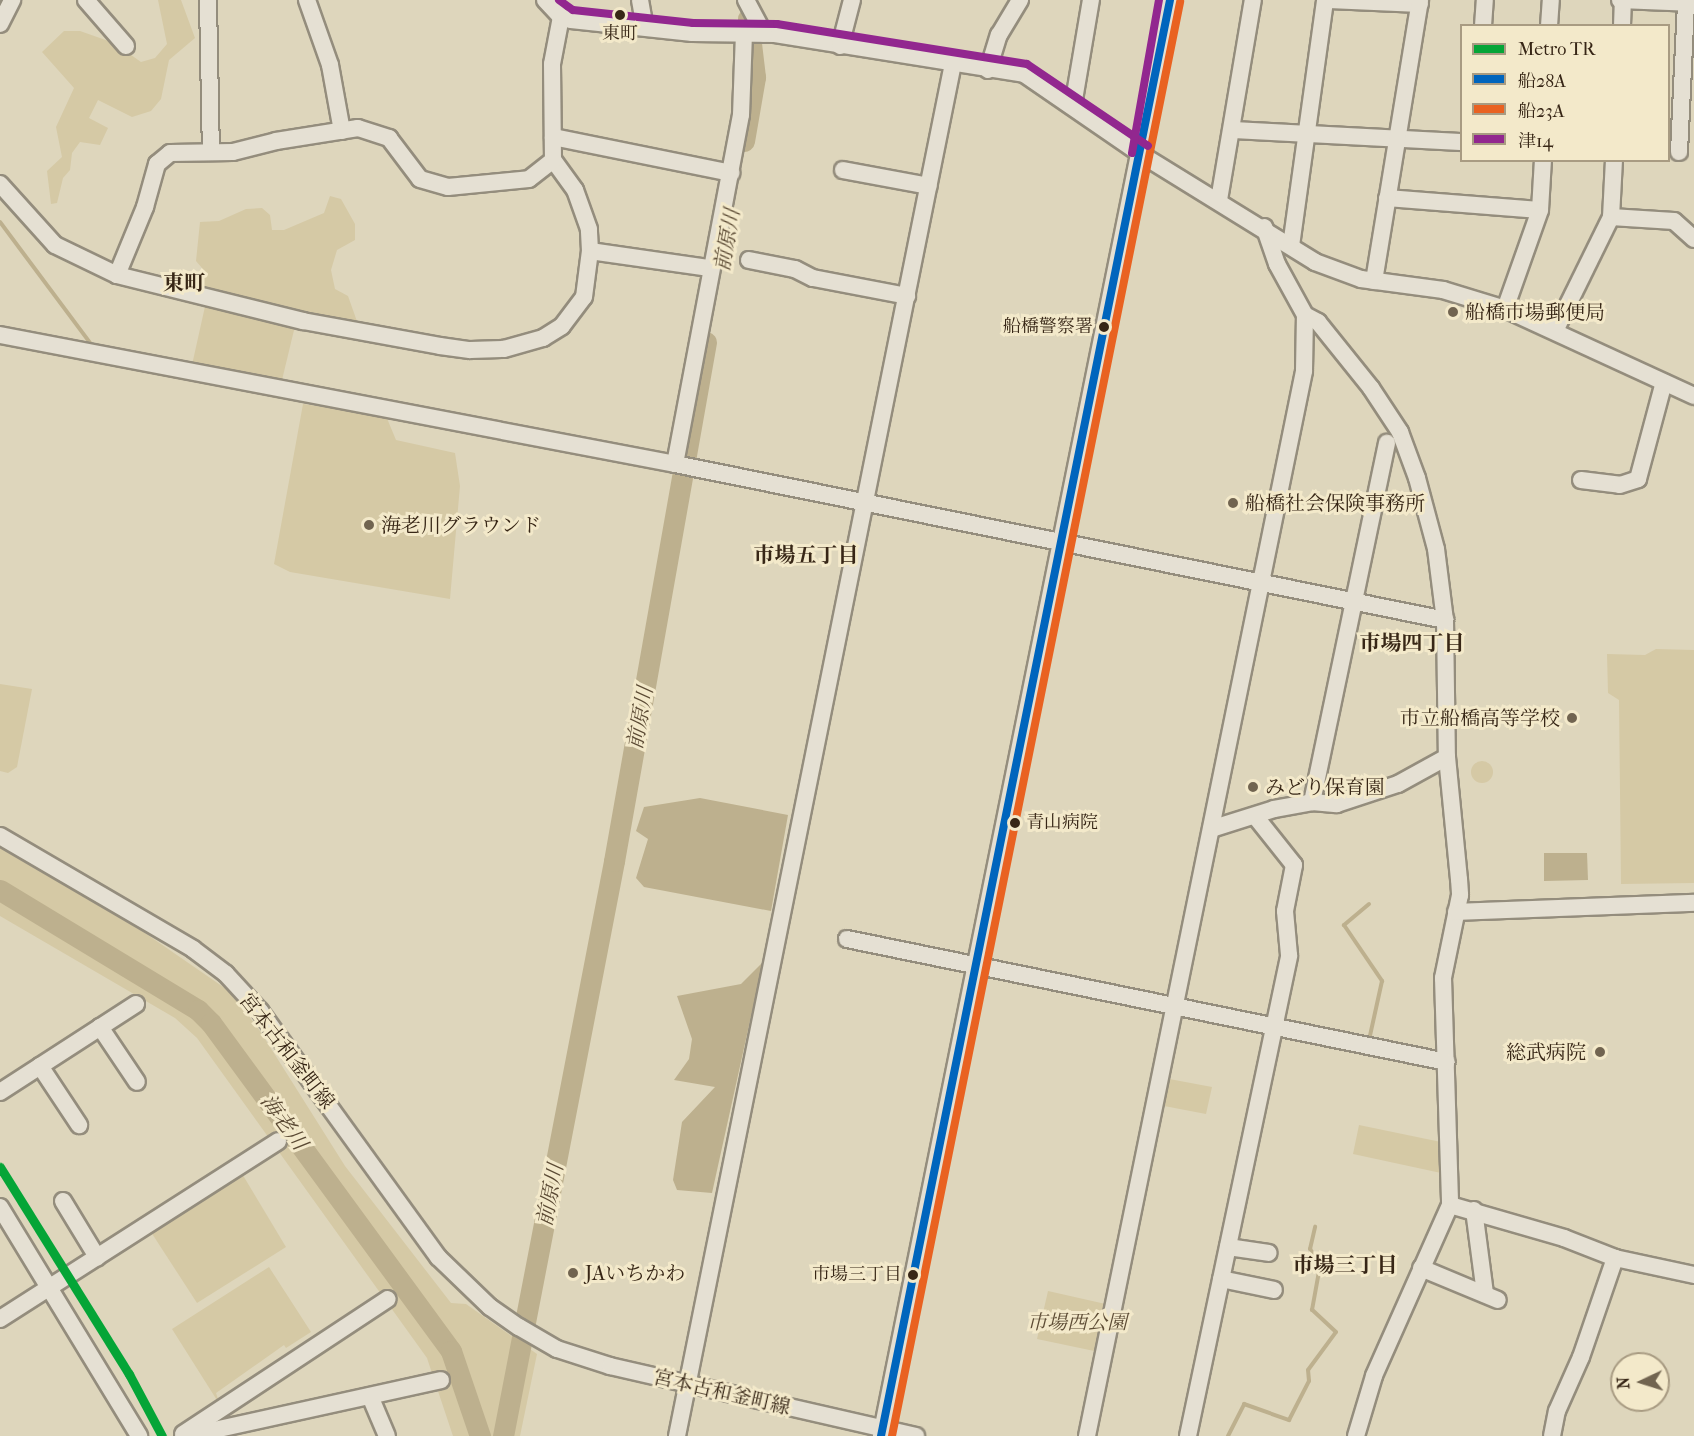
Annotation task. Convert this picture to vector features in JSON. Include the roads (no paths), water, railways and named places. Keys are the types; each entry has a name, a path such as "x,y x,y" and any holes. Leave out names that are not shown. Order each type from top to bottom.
{"street":[{"path":"0,24 12,0"},
{"path":"86,0 126,46"},
{"path":"208,0 211,152"},
{"path":"307,0 330,65 342,131"},
{"path":"545,0 561,17 645,27 753,34 1024,74 1142,155 1331,269 1374,281 1443,290 1505,309 1694,396"},
{"path":"640,0 645,27"},
{"path":"683,466 710,268 731,173 753,34 746,0"},
{"path":"840,46 852,0"},
{"path":"988,69 999,35 1020,0"},
{"path":"1073,106 1091,0"},
{"path":"882,1432 1142,155 1170,0"},
{"path":"1219,200 1253,0"},
{"path":"1291,246 1304,134 1327,0 1420,2 1374,281"},
{"path":"1483,24 1485,0"},
{"path":"1549,24 1551,0"},
{"path":"1622,24 1622,0 1690,3 1688,78 1680,152"},
{"path":"0,184 55,245 117,274 303,321 470,350 504,349 534,341 562,326 584,297 590,251 589,229 575,190 553,160 552,64 561,17"},
{"path":"678,1436 953,64"},
{"path":"117,274 163,156 233,152 276,141 358,128 389,138 420,179 448,187 529,179 553,160"},
{"path":"1232,130 1460,142"},
{"path":"553,137 731,173"},
{"path":"1505,309 1540,210 1543,162"},
{"path":"1555,332 1611,217 1614,162"},
{"path":"843,170 929,186"},
{"path":"1388,198 1540,210"},
{"path":"1611,217 1674,220 1694,239"},
{"path":"1087,1436 1177,1008 1304,371 1305,315 1277,264 1264,227"},
{"path":"590,251 710,268"},
{"path":"749,260 795,269 813,278 907,296"},
{"path":"1305,315 1318,322 1371,387 1405,443 1436,549 1445,620 1448,758 1460,879 1443,978 1450,1205 1374,1376 1356,1436"},
{"path":"0,336 683,466 1445,620"},
{"path":"1581,480 1620,485 1638,479 1664,382"},
{"path":"1312,802 1356,602 1387,443"},
{"path":"1211,829 1312,802 1337,804 1398,784 1448,758"},
{"path":"1188,1436 1289,955 1285,911 1294,865 1255,816"},
{"name":"宮本古和釜町線","path":"0,836 193,949 226,974 260,1011 438,1257 482,1301 525,1331 586,1359 882,1432 916,1436"},
{"path":"1456,912 1694,903"},
{"path":"848,939 1446,1062"},
{"path":"0,1092 136,1004"},
{"path":"100,1027 137,1082"},
{"path":"40,1066 79,1125"},
{"path":"0,1319 278,1141"},
{"path":"63,1201 97,1257"},
{"path":"1450,1205 1474,1210 1614,1258 1694,1275"},
{"path":"0,1207 51,1287 139,1436"},
{"path":"1421,1268 1492,1297 1474,1210"},
{"path":"1228,1247 1269,1253"},
{"path":"1552,1436 1557,1411 1581,1357 1614,1258"},
{"path":"1221,1279 1274,1290"},
{"path":"180,1436 388,1299"},
{"path":"187,1436 441,1380"},
{"path":"370,1396 387,1436"}],"waterway":[{"name":"前原川","path":"744,141 755,77 748,18"},
{"path":"0,222 91,344"},
{"name":"前原川","path":"503,1436 614,861 706,342"},
{"name":"海老川","path":"0,890 198,1010 211,1023 451,1351 480,1436"},
{"path":"1369,904 1344,925 1382,981 1369,1040"},
{"path":"1228,1436 1244,1404 1289,1420 1309,1381 1308,1370 1336,1332 1312,1310 1320,1266 1310,1249 1315,1227"}],"metro line":[{"name":"TR","path":"0,1167 129,1374 162,1436"}],"place":[{"name":"東町","path":"620,15"},
{"name":"船橋市場郵便局","path":"1453,312"},
{"name":"船橋警察署","path":"1104,327"},
{"name":"船橋社会保険事務所","path":"1233,503"},
{"name":"海老川グラウンド","path":"369,525"},
{"name":"市立船橋高等学校","path":"1572,718"},
{"name":"みどり保育園","path":"1253,787"},
{"name":"青山病院","path":"1015,823"},
{"name":"総武病院","path":"1600,1052"},
{"name":"JAいちかわ","path":"573,1273"},
{"name":"市場三丁目","path":"913,1275"}],"district":[{"name":"東町","path":"184,283"},
{"name":"市場五丁目","path":"806,555"},
{"name":"市場四丁目","path":"1412,643"},
{"name":"市場三丁目","path":"1345,1265"}],"park label":[{"name":"市場西公園","path":"1077,1322"}]}
